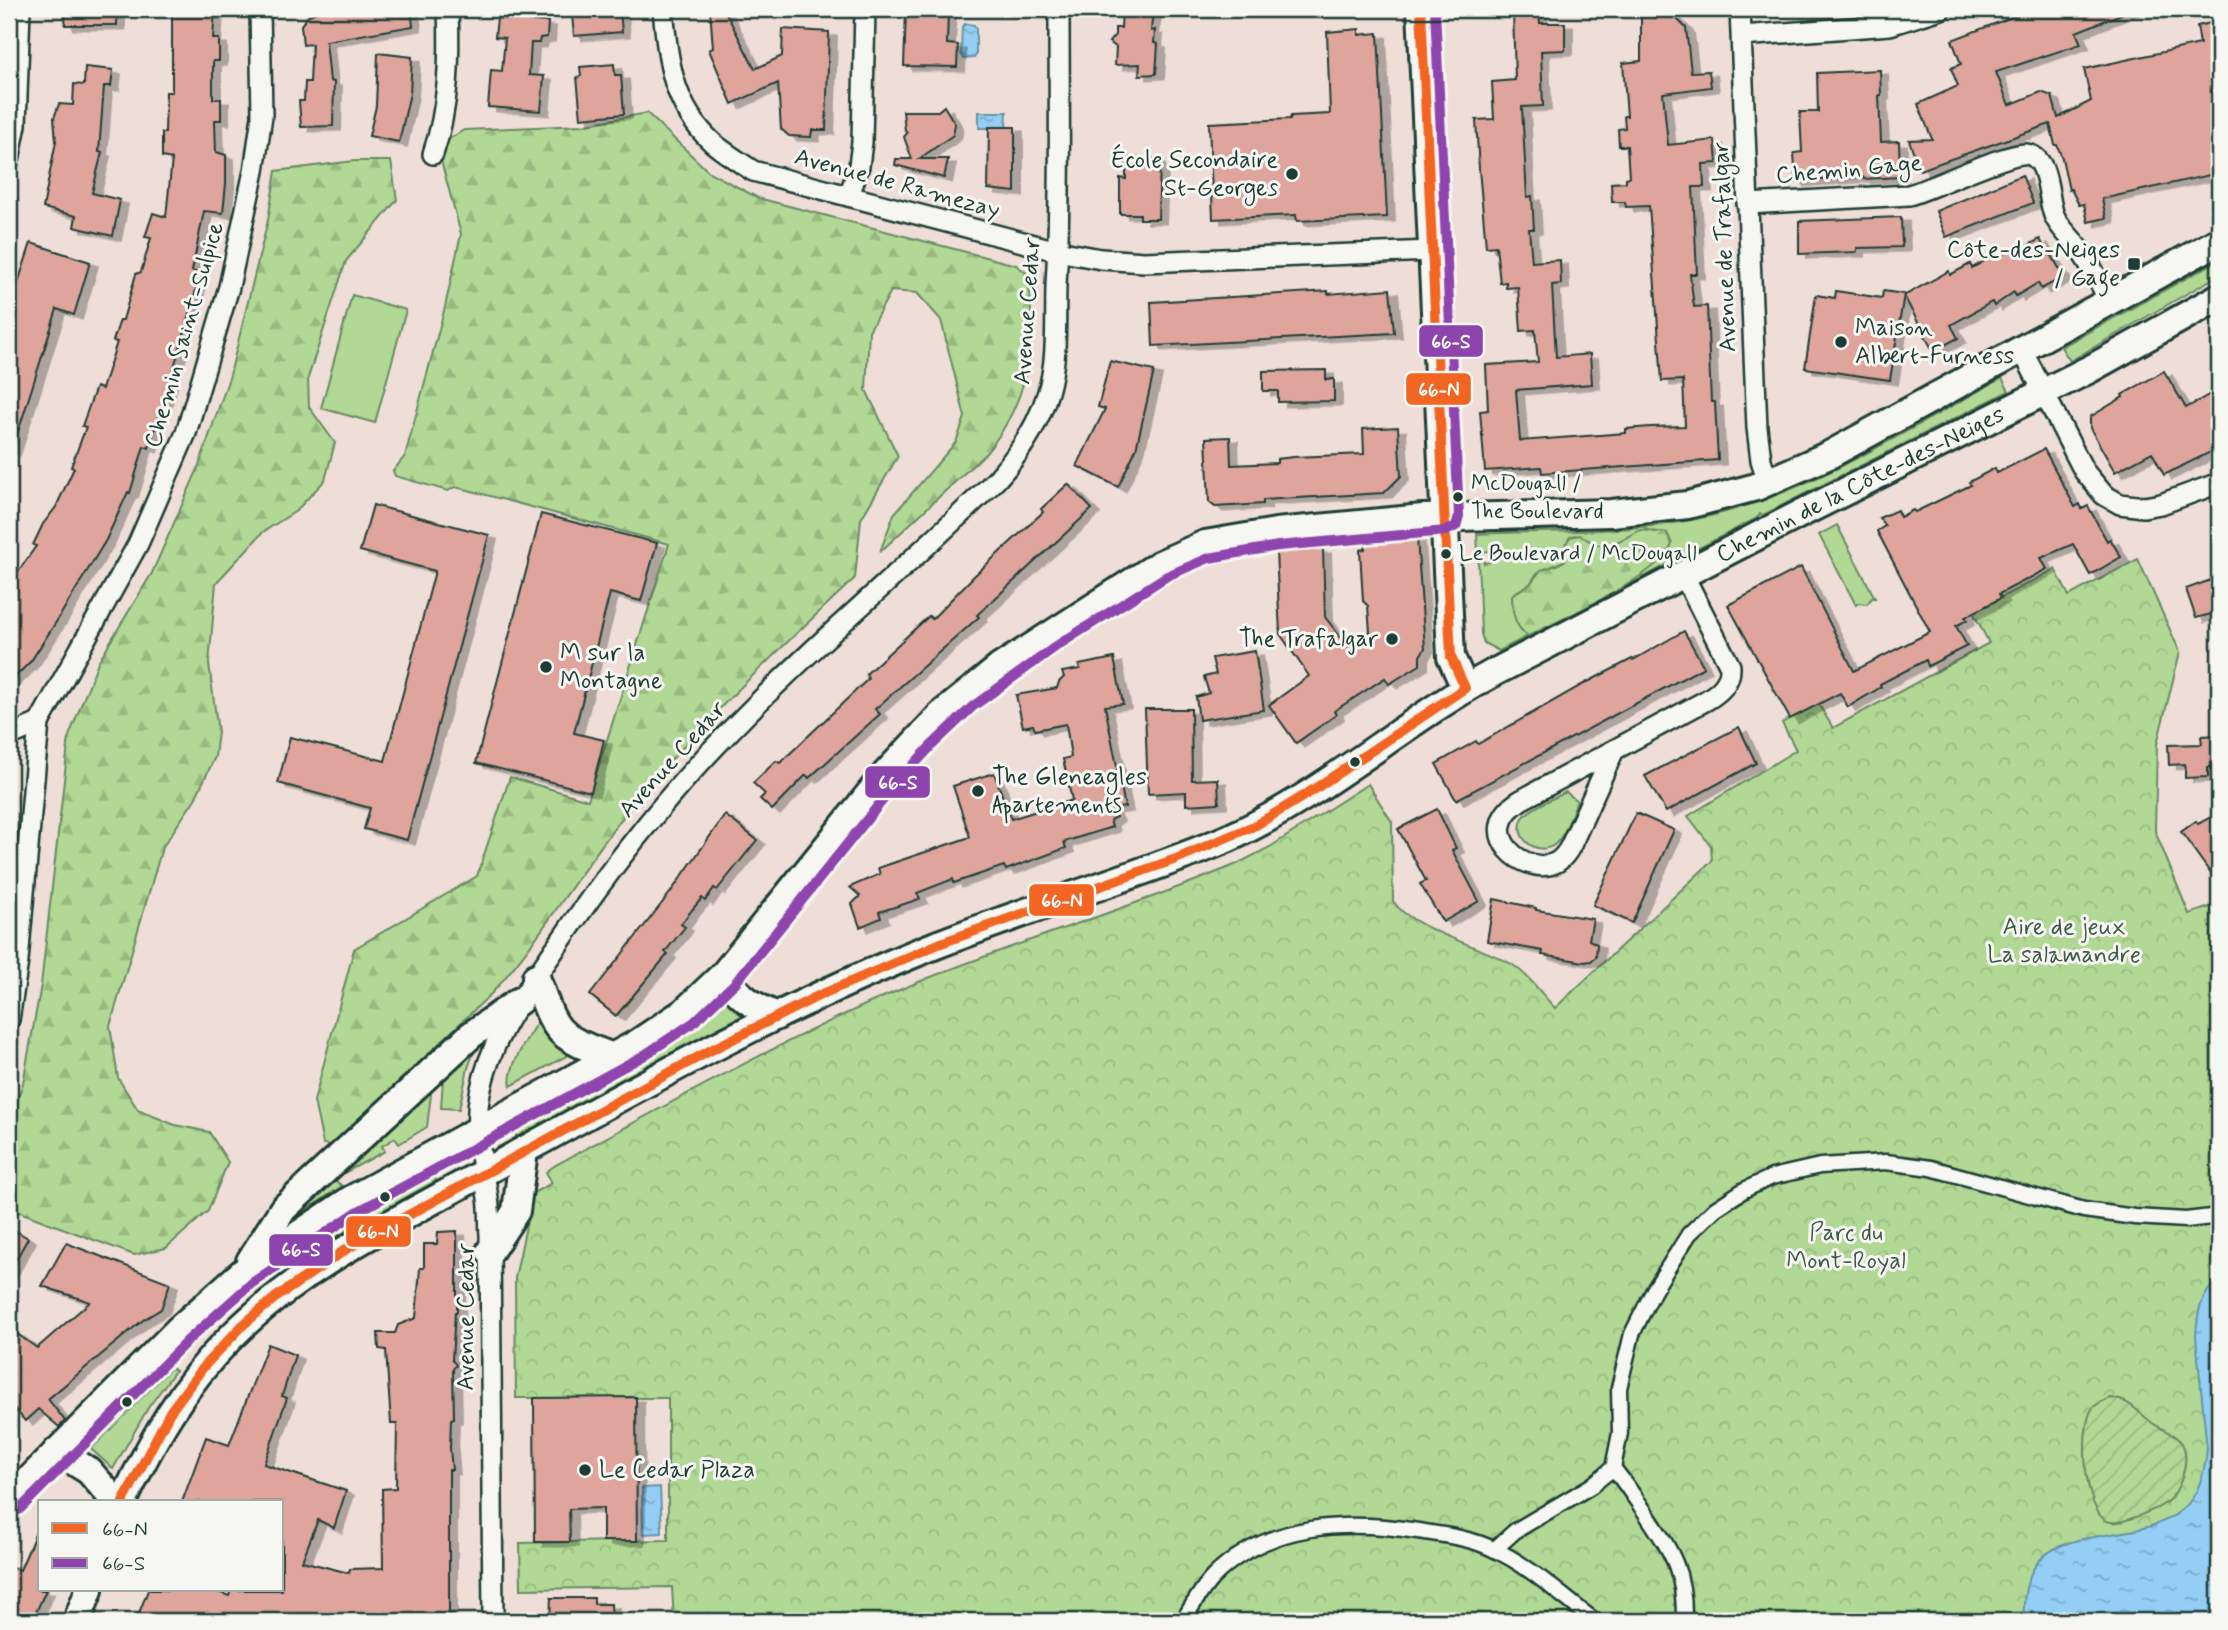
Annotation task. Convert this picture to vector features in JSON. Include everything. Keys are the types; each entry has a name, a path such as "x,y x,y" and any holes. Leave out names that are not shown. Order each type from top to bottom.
{"main road":[{"path":"1421,9 1451,657 1465,688"},
{"name":"Chemin de la Côte-des-Neiges","path":"243,1272 350,1200 613,1056 669,1023 698,1001 724,974 883,777 942,714 999,668 1138,576 1190,549 1222,540 1445,517 1521,517 1647,510 1704,502 1768,482 1829,455 2219,241"},
{"name":"Chemin de la Côte-des-Neiges","path":"124,1500 178,1399 204,1366 243,1325 275,1298 348,1248 777,1016 902,959 1176,859 1240,832 1288,806 1465,688 2130,347 2219,297"},
{"path":"724,974 744,1000 777,1016"},
{"path":"536,977 550,1016 561,1033 574,1042 613,1056"},
{"path":"9,1500 178,1330 243,1272 283,1209 471,1035 519,1001"},
{"path":"490,1251 516,1212 524,1151"},
{"path":"57,1451 89,1471 114,1500"},
{"path":"77,1621 88,1592"}],"street":[{"path":"9,160 16,125 20,9"},
{"name":"Chemin Saint-Sulpice","path":"9,1020 18,961 39,723 138,544 186,433 229,287 254,171 262,116 260,9"},
{"path":"433,153 441,125 450,62 448,9"},
{"name":"Avenue de Ramezay","path":"663,9 669,64 680,99 688,114 714,143 753,171 1101,260 1144,262 1433,251"},
{"path":"849,196 859,166 863,142 865,9"},
{"name":"Avenue Cedar","path":"493,1621 489,1202 477,1131 478,1105 486,1067 498,1036 519,1001 613,867 686,778 751,710 985,491 1019,452 1041,413 1055,354 1059,9"},
{"name":"Avenue de Trafalgar","path":"1740,9 1757,428 1761,460 1768,482"},
{"path":"1742,36 1890,25 1941,9"},
{"name":"Chemin Gage","path":"1747,204 1909,195 1929,190 2010,156 2025,153 2034,157 2042,166 2054,216 2085,257 2110,302"},
{"path":"2022,351 2087,477 2100,492 2113,501 2132,507 2154,506 2219,483"},
{"path":"1614,750 1571,845 1562,858 1555,863 1543,864 1522,860 1509,851 1500,829 1512,806 1614,750 1714,696 1722,688 1731,673 1729,663 1683,574"},
{"path":"9,736 39,723"},
{"path":"1495,1549 1515,1531 1591,1486 1613,1468 1620,1433 1619,1388 1632,1334 1654,1290 1689,1234 1714,1209 1744,1190 1772,1177 1820,1166 1886,1162 1930,1168 2084,1210 2161,1219 2186,1220 2219,1216"},
{"path":"1613,1468 1669,1546 1679,1570 1685,1598 1684,1621"},
{"path":"1184,1621 1202,1592 1221,1570 1261,1544 1291,1532 1342,1525 1382,1526 1454,1537 1495,1549 1595,1621"}],"green space":[{"path":"647,113 709,172 758,198 1016,265 1028,274 1031,322 1027,368 1021,390 1002,432 987,452 880,552 894,514 956,442 965,417 941,320 917,293 891,291 869,331 866,390 898,456 861,519 855,578 744,684 664,768 620,821 530,946 492,993 332,1146 323,1144 314,1101 354,949 477,876 510,777 588,800 669,544 468,490 455,487 448,491 395,476 393,471 405,456 445,307 461,234 437,146 464,130 582,125"},
{"path":"354,161 391,161 397,200 346,261 308,378 309,407 335,443 325,480 296,511 263,532 216,583 209,664 218,732 215,757 195,799 162,848 110,1026 118,1078 138,1110 175,1125 209,1132 228,1162 208,1211 166,1248 134,1255 9,1208 9,1124 23,1083 41,985 69,736 98,662 152,573 197,471 230,375 268,220 276,171"},
{"path":"2219,260 2219,275 2070,361 2061,347"},
{"path":"352,295 406,310 375,423 321,408"},
{"path":"2002,378 2009,391 1763,515 1760,514 1617,591 1653,566 1651,531 1645,529 1612,545 1596,545 1575,535 1571,537 1567,542 1566,560 1537,573 1530,584 1514,593 1521,631 1528,636 1499,651 1484,643 1481,634 1478,559 1484,559 1484,563 1491,562 1490,551 1478,552 1477,534 1653,526 1710,516 1749,505 1824,475 1860,457"},
{"path":"1837,525 1875,598 1867,604 1856,605 1819,535"},
{"path":"1640,530 1667,533 1672,544 1650,569 1608,596 1528,636 1520,628 1513,613 1512,595 1530,584 1541,570 1566,560 1565,545 1570,537 1580,535 1596,545 1612,545"},
{"name":"Parc du Mont-Royal","path":"2138,559 2180,652 2157,744 2155,831 2189,914 2219,904 2219,973 2214,977 2219,988 2219,1621 674,1621 672,1587 521,1589 520,1543 668,1540 668,1398 516,1398 515,1278 533,1193 552,1183 546,1172 554,1166 727,1073 904,988 1237,864 1270,847 1368,784 1392,822 1393,901 1403,912 1431,929 1513,965 1555,1008 1712,861 1711,846 1688,816 1796,750 1782,723 1818,703 1833,728 1989,643 1973,612 2055,569 2069,596"},
{"path":"1566,792 1577,801 1565,831 1554,845 1540,849 1534,847 1523,838 1520,825 1523,818 1536,807"},
{"path":"726,997 745,1014 516,1138 516,1128 652,1053 678,1036"},
{"path":"541,1016 574,1052 511,1086 510,1078 516,1060"},
{"path":"477,1043 468,1068 459,1109 441,1108 441,1075"},
{"path":"428,1090 431,1094 427,1127 399,1144 395,1138 382,1146 385,1151 346,1172 417,1104 423,1092"},
{"path":"433,1172 436,1181 333,1238 329,1232"},
{"path":"336,1181 342,1186 294,1218 289,1212 314,1191"},
{"path":"171,1368 175,1371 148,1408 113,1469 91,1449"},
{"path":"2110,1398 2128,1403 2151,1422 2172,1434 2185,1452 2179,1485 2171,1498 2160,1507 2115,1522 2107,1521 2099,1514 2093,1502 2085,1451 2088,1419 2092,1409"}],"water":[{"path":"965,24 974,25 976,29 974,58 964,59 961,54 962,27"},
{"path":"979,112 1007,112 1006,128 979,128"},
{"path":"2219,1280 2219,1621 2024,1621 2027,1585 2039,1561 2058,1547 2082,1539 2136,1530 2162,1522 2184,1508 2194,1496 2203,1473 2207,1449 2196,1337 2197,1320 2204,1298"},
{"path":"660,1487 662,1533 643,1534 642,1488"}],"building":[{"path":"66,9 117,9 117,25 65,25"},
{"path":"172,9 215,9 213,39 219,39 219,61 213,61 213,99 221,99 221,120 215,120 216,152 226,155 223,213 204,211 192,271 200,274 189,318 149,448 144,446 130,493 128,492 106,540 58,619 31,661 9,683 9,585 36,546 33,545 43,524 56,507 74,468 71,467 86,427 82,426 96,387 102,389 117,342 113,341 120,320 123,320 136,274 141,272 151,238 145,237 153,213 166,217 172,159 162,157 162,133 165,133 166,92 172,92"},
{"path":"324,9 411,9 413,26 326,41 330,81 334,82 333,126 301,127 299,101 304,101 305,82 310,82 312,44 303,45 301,25 309,15"},
{"path":"579,9 620,9 622,32 574,36 572,15 579,14"},
{"path":"710,9 724,9 755,69 782,56 783,29 829,32 826,130 812,130 811,137 789,136 781,129 778,83 732,104 709,50 713,48"},
{"path":"1122,9 1153,9 1151,31 1155,30 1154,43 1158,44 1156,74 1139,75 1140,64 1115,65 1116,47 1109,42 1115,35 1115,28 1121,28"},
{"path":"1513,9 1539,9 1540,23 1565,23 1565,50 1541,51 1543,106 1522,107 1527,197 1532,196 1534,229 1529,229 1532,262 1560,260 1561,284 1552,285 1556,357 1590,354 1592,384 1516,390 1520,441 1626,433 1626,429 1685,426 1683,380 1662,381 1649,206 1626,207 1625,202 1612,202 1611,183 1626,182 1629,177 1627,146 1619,146 1618,129 1625,128 1624,116 1627,116 1623,63 1641,61 1641,9 1667,9 1686,28 1691,72 1709,71 1711,87 1663,93 1668,145 1715,140 1717,163 1703,164 1704,187 1693,187 1697,274 1690,274 1694,307 1707,306 1711,402 1715,402 1718,460 1542,473 1541,467 1485,471 1480,411 1488,410 1486,365 1538,362 1535,330 1521,331 1518,287 1506,288 1506,282 1500,283 1496,246 1486,247 1479,169 1476,120 1494,119 1492,82 1515,80"},
{"path":"2033,9 2134,9 2076,32 2081,44 1996,72 2009,105 2041,92 2052,96 2058,118 2091,101 2084,69 2200,44 2197,26 2219,21 2219,173 2102,199 2106,218 2088,222 2084,204 2079,205 2071,189 2069,190 2062,158 2055,145 2050,124 1920,170 1909,140 1932,139 1918,104 1958,86 1951,68 1961,64 1952,40"},
{"path":"906,11 948,12 947,44 958,45 957,67 904,66"},
{"path":"497,18 548,22 547,37 540,38 539,43 531,43 529,75 544,76 541,111 488,107 491,70 502,71 505,38 495,37"},
{"path":"1359,29 1359,35 1378,33 1387,217 1297,221 1296,215 1213,219 1209,123 1330,114 1327,32"},
{"path":"378,53 412,57 410,93 399,142 369,136 376,106"},
{"path":"614,64 615,75 621,75 624,114 581,118 577,77 581,76 580,67"},
{"path":"85,67 113,70 111,86 104,86 99,152 102,152 92,193 120,200 113,236 74,227 76,216 43,208 56,141 54,118 59,104 73,105 74,84 84,85"},
{"path":"1880,70 1881,142 1899,141 1900,177 1796,182 1794,153 1802,152 1800,112 1818,112 1817,73"},
{"path":"944,106 955,124 953,135 919,159 948,159 944,178 895,165 896,159 912,159 904,137 907,133 903,111 938,111"},
{"path":"989,127 1015,127 1015,192 988,189"},
{"path":"1126,157 1157,159 1160,164 1158,219 1140,219 1140,214 1120,214 1120,178 1126,179"},
{"path":"2022,175 2033,203 1946,237 1936,211"},
{"path":"1901,217 1902,247 1799,254 1799,221"},
{"path":"2040,239 2064,277 2041,289 2038,283 2016,296 2014,292 1994,306 1992,302 1951,325 1958,338 1933,351 1904,296 1949,271 1950,275 1970,264 1972,268 1995,255 1996,258 2017,246 2020,250"},
{"path":"31,243 90,262 74,315 57,309 12,451 9,450 9,301 12,301"},
{"path":"1390,289 1394,333 1153,346 1151,302"},
{"name":"Maison Albert-Furness","path":"1836,291 1882,298 1883,291 1904,294 1890,380 1805,368 1816,295 1835,298"},
{"path":"1110,361 1154,371 1136,449 1118,487 1077,466 1105,409 1098,407"},
{"path":"1326,370 1326,380 1334,379 1334,401 1278,402 1278,391 1263,391 1263,371"},
{"path":"2164,371 2186,408 2219,389 2219,448 2164,475 2152,452 2115,472 2090,428 2090,417"},
{"path":"1398,427 1401,476 1384,493 1263,500 1263,504 1215,507 1209,502 1206,438 1230,437 1231,465 1277,463 1277,459 1294,457 1364,454 1363,429"},
{"path":"2044,449 2075,507 2080,504 2082,509 2088,506 2107,541 2110,539 2121,557 2090,575 2073,544 2041,558 2047,569 1999,594 2001,598 1965,617 1967,620 1956,626 1967,646 1928,666 1926,660 1880,684 1881,687 1848,707 1840,693 1790,719 1728,605 1801,567 1854,671 1930,632 1877,531 1885,526 1879,518 1897,510 1900,517 1913,510 1915,512 1971,485 1969,482 1995,468 1997,473"},
{"path":"1068,484 1092,509 977,615 979,617 875,709 880,714 809,778 806,775 772,810 760,799 765,794 753,783 776,761 780,763 868,679 866,674 929,616 932,619 1043,512 1041,509"},
{"path":"373,505 489,535 407,840 364,829 370,808 278,783 290,737 385,761 435,571 360,551"},
{"name":"M sur la Montagne","path":"541,514 657,543 641,601 610,593 574,733 604,740 591,792 476,763"},
{"name":"The Trafalgar","path":"1417,538 1425,648 1420,656 1420,665 1389,684 1385,678 1334,711 1336,715 1296,743 1269,705 1309,676 1280,634 1276,551 1323,549 1325,617 1348,647 1370,632 1368,606 1363,601 1360,550 1365,549 1365,543"},
{"path":"2219,577 2219,612 2196,618 2186,589"},
{"path":"1684,631 1704,667 1456,800 1436,764 1476,741 1478,744"},
{"path":"1255,651 1264,710 1199,720 1196,697 1209,693 1204,677 1216,674 1212,658"},
{"name":"The Gleneagles Apartements","path":"1114,658 1123,704 1105,706 1125,807 1112,809 1116,817 1110,820 1112,827 1064,842 1066,848 1006,870 1004,866 954,883 953,879 917,893 920,899 879,912 881,918 860,927 852,904 860,896 850,887 880,874 878,868 970,837 953,786 994,773 1011,819 1072,800 1063,759 1071,757 1066,724 1035,730 1033,725 1023,727 1016,695 1057,688 1064,677 1062,672 1080,669 1079,665"},
{"path":"1145,709 1191,709 1192,780 1218,779 1219,803 1186,805 1186,792 1148,794"},
{"path":"1739,727 1756,763 1666,812 1645,776"},
{"path":"2219,735 2219,767 2208,767 2208,777 2185,778 2185,764 2169,765 2168,745 2202,744 2201,736"},
{"path":"1437,809 1456,848 1452,850 1479,901 1443,922 1420,884 1426,881 1398,829"},
{"path":"1636,813 1674,830 1632,923 1593,905"},
{"path":"725,815 757,840 717,890 714,888 705,901 702,898 692,910 681,924 685,927 665,952 668,954 616,1016 590,995 670,893"},
{"path":"2211,817 2219,828 2219,885 2181,832 2196,821 2198,824"},
{"path":"1494,899 1536,910 1593,919 1589,940 1597,944 1596,957 1584,962 1487,941"},
{"path":"9,1227 28,1238 9,1272"},
{"path":"457,1231 457,1312 452,1360 456,1365 453,1369 454,1418 451,1419 452,1470 449,1470 449,1621 136,1621 147,1592 218,1592 229,1596 230,1592 284,1592 284,1500 183,1500 206,1437 229,1445 268,1344 295,1355 282,1396 287,1398 264,1464 346,1491 334,1528 318,1520 302,1561 349,1573 350,1569 383,1568 382,1489 396,1488 397,1424 391,1424 386,1350 379,1349 378,1333 395,1333 398,1325 416,1318 420,1268 424,1268 424,1244 437,1244 438,1232"},
{"path":"66,1243 170,1283 161,1309 143,1320 48,1399 65,1421 59,1427 38,1409 25,1421 9,1402 9,1347 16,1333 37,1348 90,1302 42,1286"},
{"name":"Le Cedar Plaza","path":"636,1397 637,1541 603,1541 603,1508 569,1509 570,1542 535,1542 534,1398"},
{"path":"38,1528 38,1592 45,1592 32,1621 15,1621 9,1618 9,1577 12,1568 20,1570"},
{"path":"551,1598 594,1598 594,1604 611,1604 612,1621 550,1621"}],"transit line":[{"name":"66-N","path":"124,1500 170,1412 204,1366 243,1325 275,1298 348,1248 715,1048 820,995 941,943 1176,859 1256,825 1465,688 1451,657 1421,9"},
{"name":"66-S","path":"19,1510 188,1340 252,1283 357,1212 643,1056 693,1023 735,983 894,786 932,745 972,707 1058,645 1167,576 1209,558 1278,546 1446,531 1456,526 1459,516 1435,9"}],"place":[{"name":"École Secondaire St-Georges","path":"1292,174"},
{"name":"Côte-des-Neiges / Gage","path":"2134,264"},
{"name":"Maison Albert-Furness","path":"1841,342"},
{"name":"McDougall / The Boulevard","path":"1458,497"},
{"name":"Le Boulevard / McDougall","path":"1446,554"},
{"name":"The Trafalgar","path":"1392,639"},
{"name":"M sur la Montagne","path":"546,667"},
{"name":"The Gleneagles Apartements","path":"978,791"},
{"name":"Le Cedar Plaza","path":"585,1470"}],"park label":[{"name":"Aire de jeux La salamandre","path":"2064,941"}]}
